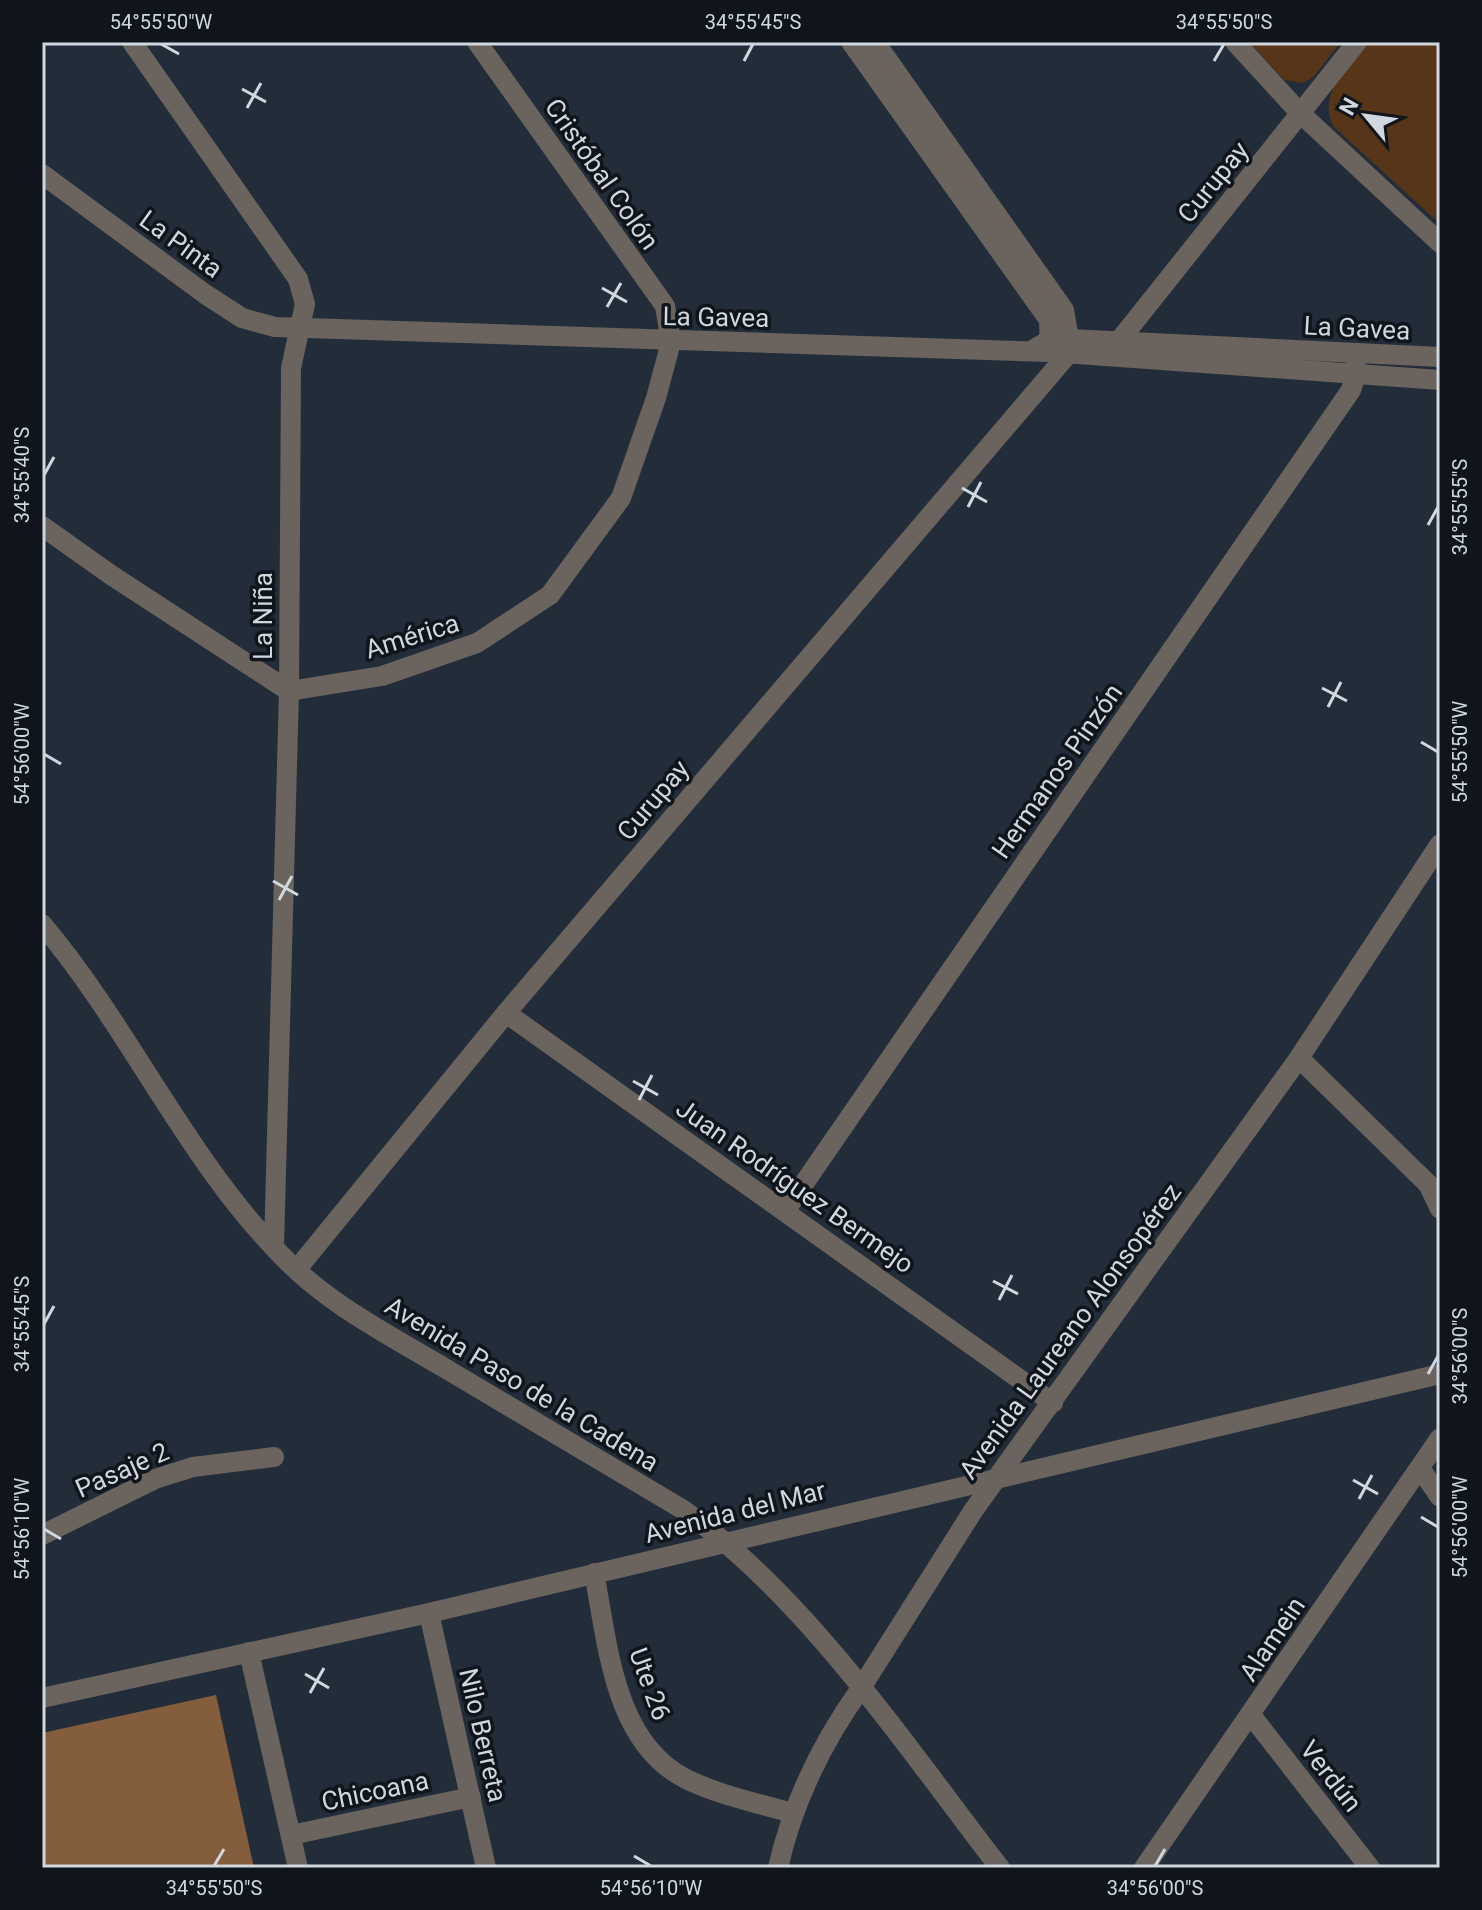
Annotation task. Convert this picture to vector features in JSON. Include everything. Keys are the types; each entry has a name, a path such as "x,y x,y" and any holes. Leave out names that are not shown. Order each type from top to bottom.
{"street":[{"name":"La Niña","path":"132,42 298,279 305,304 291,368 289,691 274,1246"},
{"name":"Cristóbal Colón","path":"477,42 665,306 671,342"},
{"path":"851,42 1049,320 1054,350"},
{"path":"875,42 1064,310 1054,350"},
{"path":"1235,42 1300,113 1440,243"},
{"name":"Curupay","path":"1118,349 1357,42"},
{"name":"La Pinta","path":"42,174 242,318 275,327 301,328"},
{"name":"La Gavea","path":"301,328 352,326 671,342 1118,349 1356,365 1440,380"},
{"name":"América","path":"289,691 382,676 477,643 550,595 621,498 656,398 671,342"},
{"name":"Curupay","path":"297,1269 1054,350"},
{"name":"La Gavea","path":"1356,365 1440,357"},
{"name":"Hermanos Pinzón","path":"785,1211 1342,403 1356,365"},
{"path":"42,526 111,575 289,691"},
{"name":"Avenida Laureano Alonsopérez","path":"778,1868 792,1813 815,1760 998,1476 1299,1058 1440,844"},
{"name":"Avenida Paso de la Cadena","path":"42,924 75,963 163,1101 227,1191 297,1269 352,1313 682,1509 726,1540 753,1565 861,1688 1000,1868"},
{"name":"Juan Rodríguez Bermejo","path":"506,1013 1053,1403"},
{"path":"1299,1058 1434,1179 1440,1209"},
{"name":"Avenida del Mar","path":"42,1698 429,1613 726,1540 1440,1374"},
{"name":"Alamein","path":"1144,1868 1440,1438"},
{"name":"Pasaje 2","path":"42,1535 155,1479 193,1467 274,1457"},
{"path":"1420,1468 1440,1497"},
{"name":"Ute 26","path":"594,1573 616,1680 627,1713 646,1743 684,1778 792,1813"},
{"name":"Nilo Berreta","path":"429,1613 486,1868"},
{"path":"249,1652 298,1868"},
{"name":"Verdún","path":"1251,1715 1370,1868"},
{"name":"Chicoana","path":"291,1835 471,1797"}],"shaded area":[{"path":"1249,42 1341,42 1313,77 1303,83 1284,80"},
{"path":"1369,42 1440,42 1440,224 1333,126 1329,114 1332,91"},
{"path":"216,1695 254,1868 42,1868 42,1733"}]}
